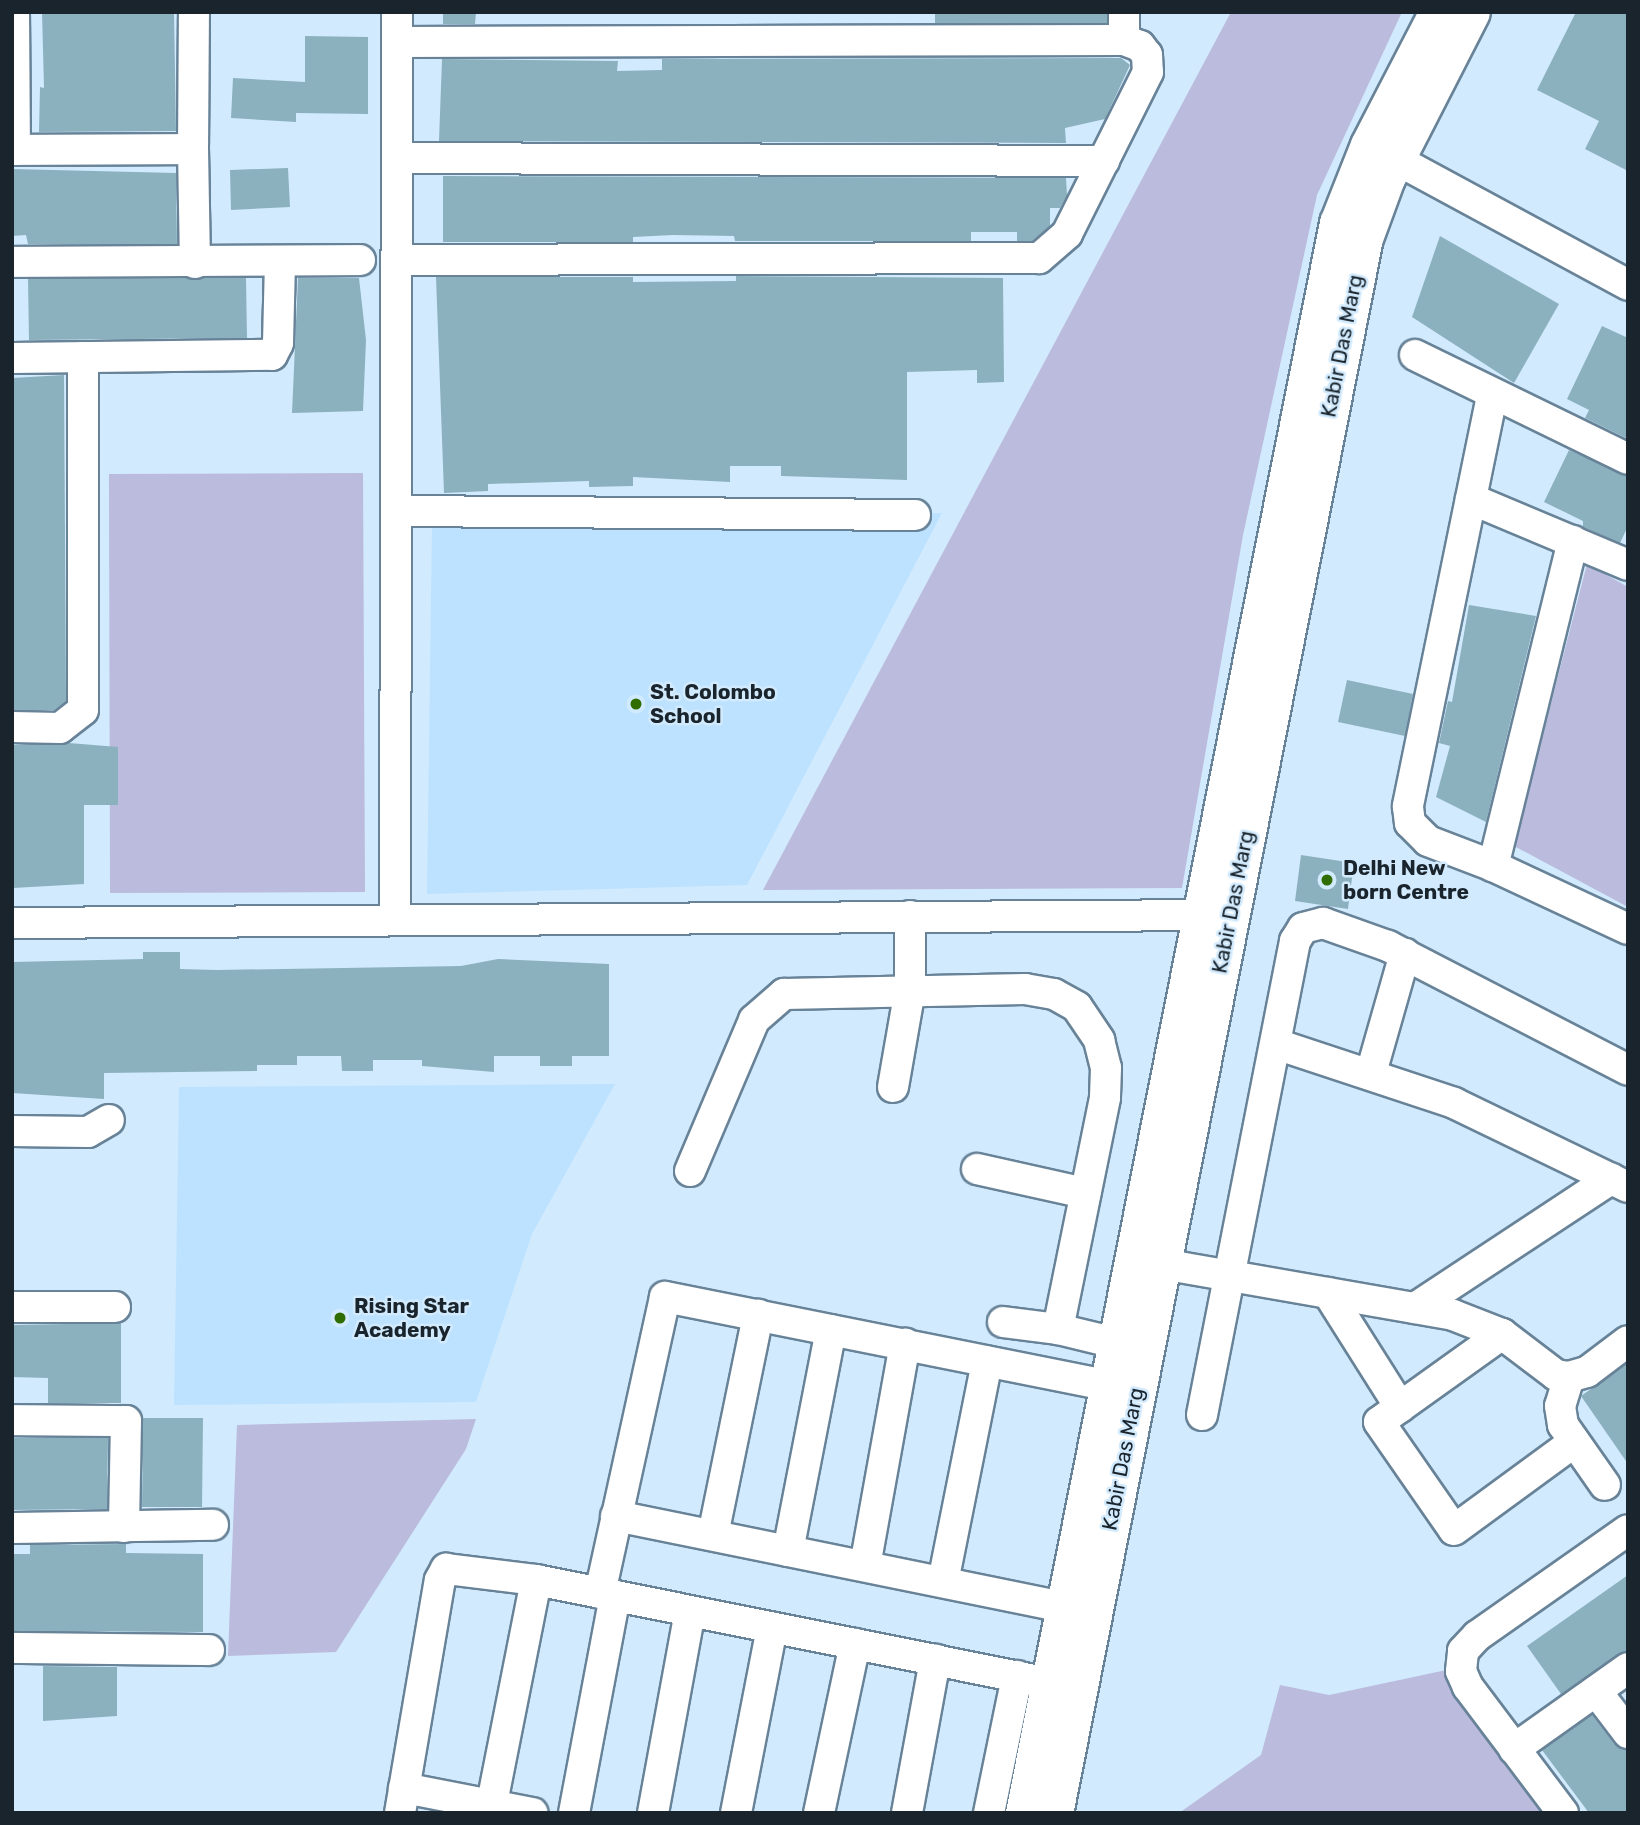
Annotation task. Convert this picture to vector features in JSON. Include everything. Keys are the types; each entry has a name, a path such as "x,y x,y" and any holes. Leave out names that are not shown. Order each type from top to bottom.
{"street":[{"path":"14,12 13,150 193,149"},
{"path":"194,12 194,264"},
{"path":"395,920 397,12"},
{"name":"Kabir Das Marg","path":"1024,1813 1033,1680 1064,1606 1116,1343 1215,915 1382,152 1438,12"},
{"name":"Kabir Das Marg","path":"1382,152 1471,12"},
{"path":"397,42 1124,26 1147,55 1148,72 1067,234 1039,258 398,260"},
{"path":"1382,152 1628,285"},
{"path":"398,158 1104,161"},
{"path":"12,262 194,264 360,260"},
{"path":"12,358 272,355 278,343 281,262"},
{"path":"1415,355 1492,396 1628,459"},
{"path":"12,727 60,728 83,709 83,357"},
{"path":"1492,396 1408,807 1410,823 1428,841 1493,866 1628,929"},
{"path":"1471,499 1628,565"},
{"path":"397,511 915,515"},
{"path":"1493,866 1573,541"},
{"path":"12,923 1215,915"},
{"name":"Kabir Das Marg","path":"1054,1813 1162,1264 1215,915"},
{"path":"893,1087 909,990 910,916"},
{"path":"1202,1415 1295,941 1303,928 1313,922 1323,923 1405,954 1628,1070"},
{"path":"1371,1073 1405,954"},
{"path":"690,1171 754,1020 767,1004 801,992 1026,989 1054,994 1077,1007 1098,1040 1106,1068 1105,1098 1058,1329"},
{"path":"1276,1044 1371,1073 1454,1103 1620,1183"},
{"path":"12,1131 88,1132 109,1120"},
{"path":"977,1170 1085,1193"},
{"path":"1415,1308 1620,1183"},
{"path":"1162,1264 1415,1308 1483,1324 1502,1334 1542,1368 1569,1377 1587,1371 1628,1340"},
{"path":"1328,1293 1400,1407"},
{"path":"574,1813 616,1516 661,1301 668,1297 1107,1385"},
{"path":"12,1307 116,1307"},
{"path":"713,1535 758,1315"},
{"path":"1003,1322 1058,1329 1116,1343"},
{"path":"788,1551 831,1330"},
{"path":"1502,1334 1379,1422 1454,1530 1573,1443"},
{"path":"864,1566 905,1344"},
{"path":"943,1582 987,1361"},
{"path":"1569,1377 1560,1406 1573,1443 1605,1485"},
{"path":"12,1420 126,1421 124,1527"},
{"path":"616,1516 1064,1606"},
{"path":"12,1528 213,1525"},
{"path":"1563,1813 1468,1687 1461,1671 1464,1651 1477,1636 1628,1530"},
{"path":"533,1813 402,1801 441,1574 452,1568 536,1580 1033,1680 989,1813"},
{"path":"490,1809 536,1580"},
{"path":"653,1813 690,1611"},
{"path":"736,1813 772,1627"},
{"path":"819,1813 855,1644"},
{"path":"12,1648 209,1650"},
{"path":"906,1813 935,1660"},
{"path":"1514,1749 1628,1668"},
{"path":"1596,1691 1628,1733"}],"shaded area":[{"path":"1231,12 1402,12 1317,195 1243,535 1182,888 763,890"},
{"path":"363,473 365,892 110,893 109,474"},
{"name":"St. Colombo School","path":"942,513 747,885 427,894 432,523"},
{"path":"1587,564 1628,587 1628,907 1514,846"},
{"name":"Rising Star Academy","path":"615,1084 532,1234 476,1402 174,1405 179,1087"},
{"path":"476,1419 466,1449 336,1652 228,1656 237,1425"},
{"path":"1470,1665 1574,1813 1179,1813 1261,1755 1280,1685 1329,1695"}],"building":[{"path":"42,12 174,12 176,131 39,132 40,87 44,88"},
{"path":"443,12 476,12 475,24 443,24"},
{"path":"935,12 1107,12 1107,23 935,23"},
{"path":"1576,12 1628,12 1628,171 1585,149 1599,121 1537,90"},
{"path":"305,36 368,37 368,114 296,113 296,122 231,118 233,78 305,82"},
{"path":"1121,58 1130,65 1105,119 1065,128 1066,143 439,141 442,59 618,61 617,71 662,70 662,59"},
{"path":"288,168 290,207 231,210 230,170"},
{"path":"12,169 176,173 177,244 28,244 26,235 12,236"},
{"path":"443,176 1066,178 1067,195 1060,208 1050,208 1050,226 1032,241 1017,241 1017,232 971,232 971,241 735,241 734,236 673,235 633,237 633,242 443,242"},
{"path":"1440,236 1559,304 1514,383 1412,317"},
{"path":"736,276 1003,278 1004,382 977,383 977,370 907,372 907,480 781,476 781,466 730,466 730,482 633,477 633,486 589,487 589,481 488,484 488,491 444,493 436,277 633,277 633,282 736,281"},
{"path":"246,278 247,338 29,340 28,279"},
{"path":"298,278 359,278 366,340 363,411 292,413"},
{"path":"1602,326 1628,338 1628,439 1585,418 1589,410 1567,399"},
{"path":"64,375 66,701 54,710 12,710 12,378"},
{"path":"1569,450 1628,476 1628,526 1620,543 1583,527 1583,521 1544,502"},
{"path":"1469,605 1536,616 1486,822 1436,797 1450,746 1439,743 1448,701 1452,702"},
{"path":"1347,680 1413,694 1405,736 1338,722"},
{"path":"69,743 118,747 118,805 84,805 84,884 13,888 12,745"},
{"path":"1301,855 1354,863 1348,909 1295,901"},
{"path":"143,952 180,952 180,969 217,970 461,966 498,959 609,964 609,1056 572,1056 572,1066 540,1066 540,1056 494,1056 494,1072 422,1066 422,1060 373,1060 373,1071 342,1071 341,1056 297,1056 297,1065 257,1065 257,1071 104,1073 104,1099 12,1093 12,962 143,959"},
{"path":"121,1323 121,1403 48,1403 48,1378 12,1377 12,1325"},
{"path":"1628,1363 1628,1464 1581,1396"},
{"path":"143,1418 203,1418 202,1507 142,1507"},
{"path":"12,1438 108,1438 107,1509 12,1510"},
{"path":"126,1544 126,1553 203,1554 203,1632 12,1631 12,1554 30,1554 30,1545"},
{"path":"1628,1575 1628,1651 1561,1694 1527,1646"},
{"path":"43,1666 117,1667 117,1716 43,1721"},
{"path":"1592,1715 1614,1744 1628,1751 1628,1813 1589,1813 1542,1750"}],"place":[{"name":"St. Colombo School","path":"636,704"},
{"name":"Delhi New born Centre","path":"1327,880"},
{"name":"Rising Star Academy","path":"340,1318"}]}
